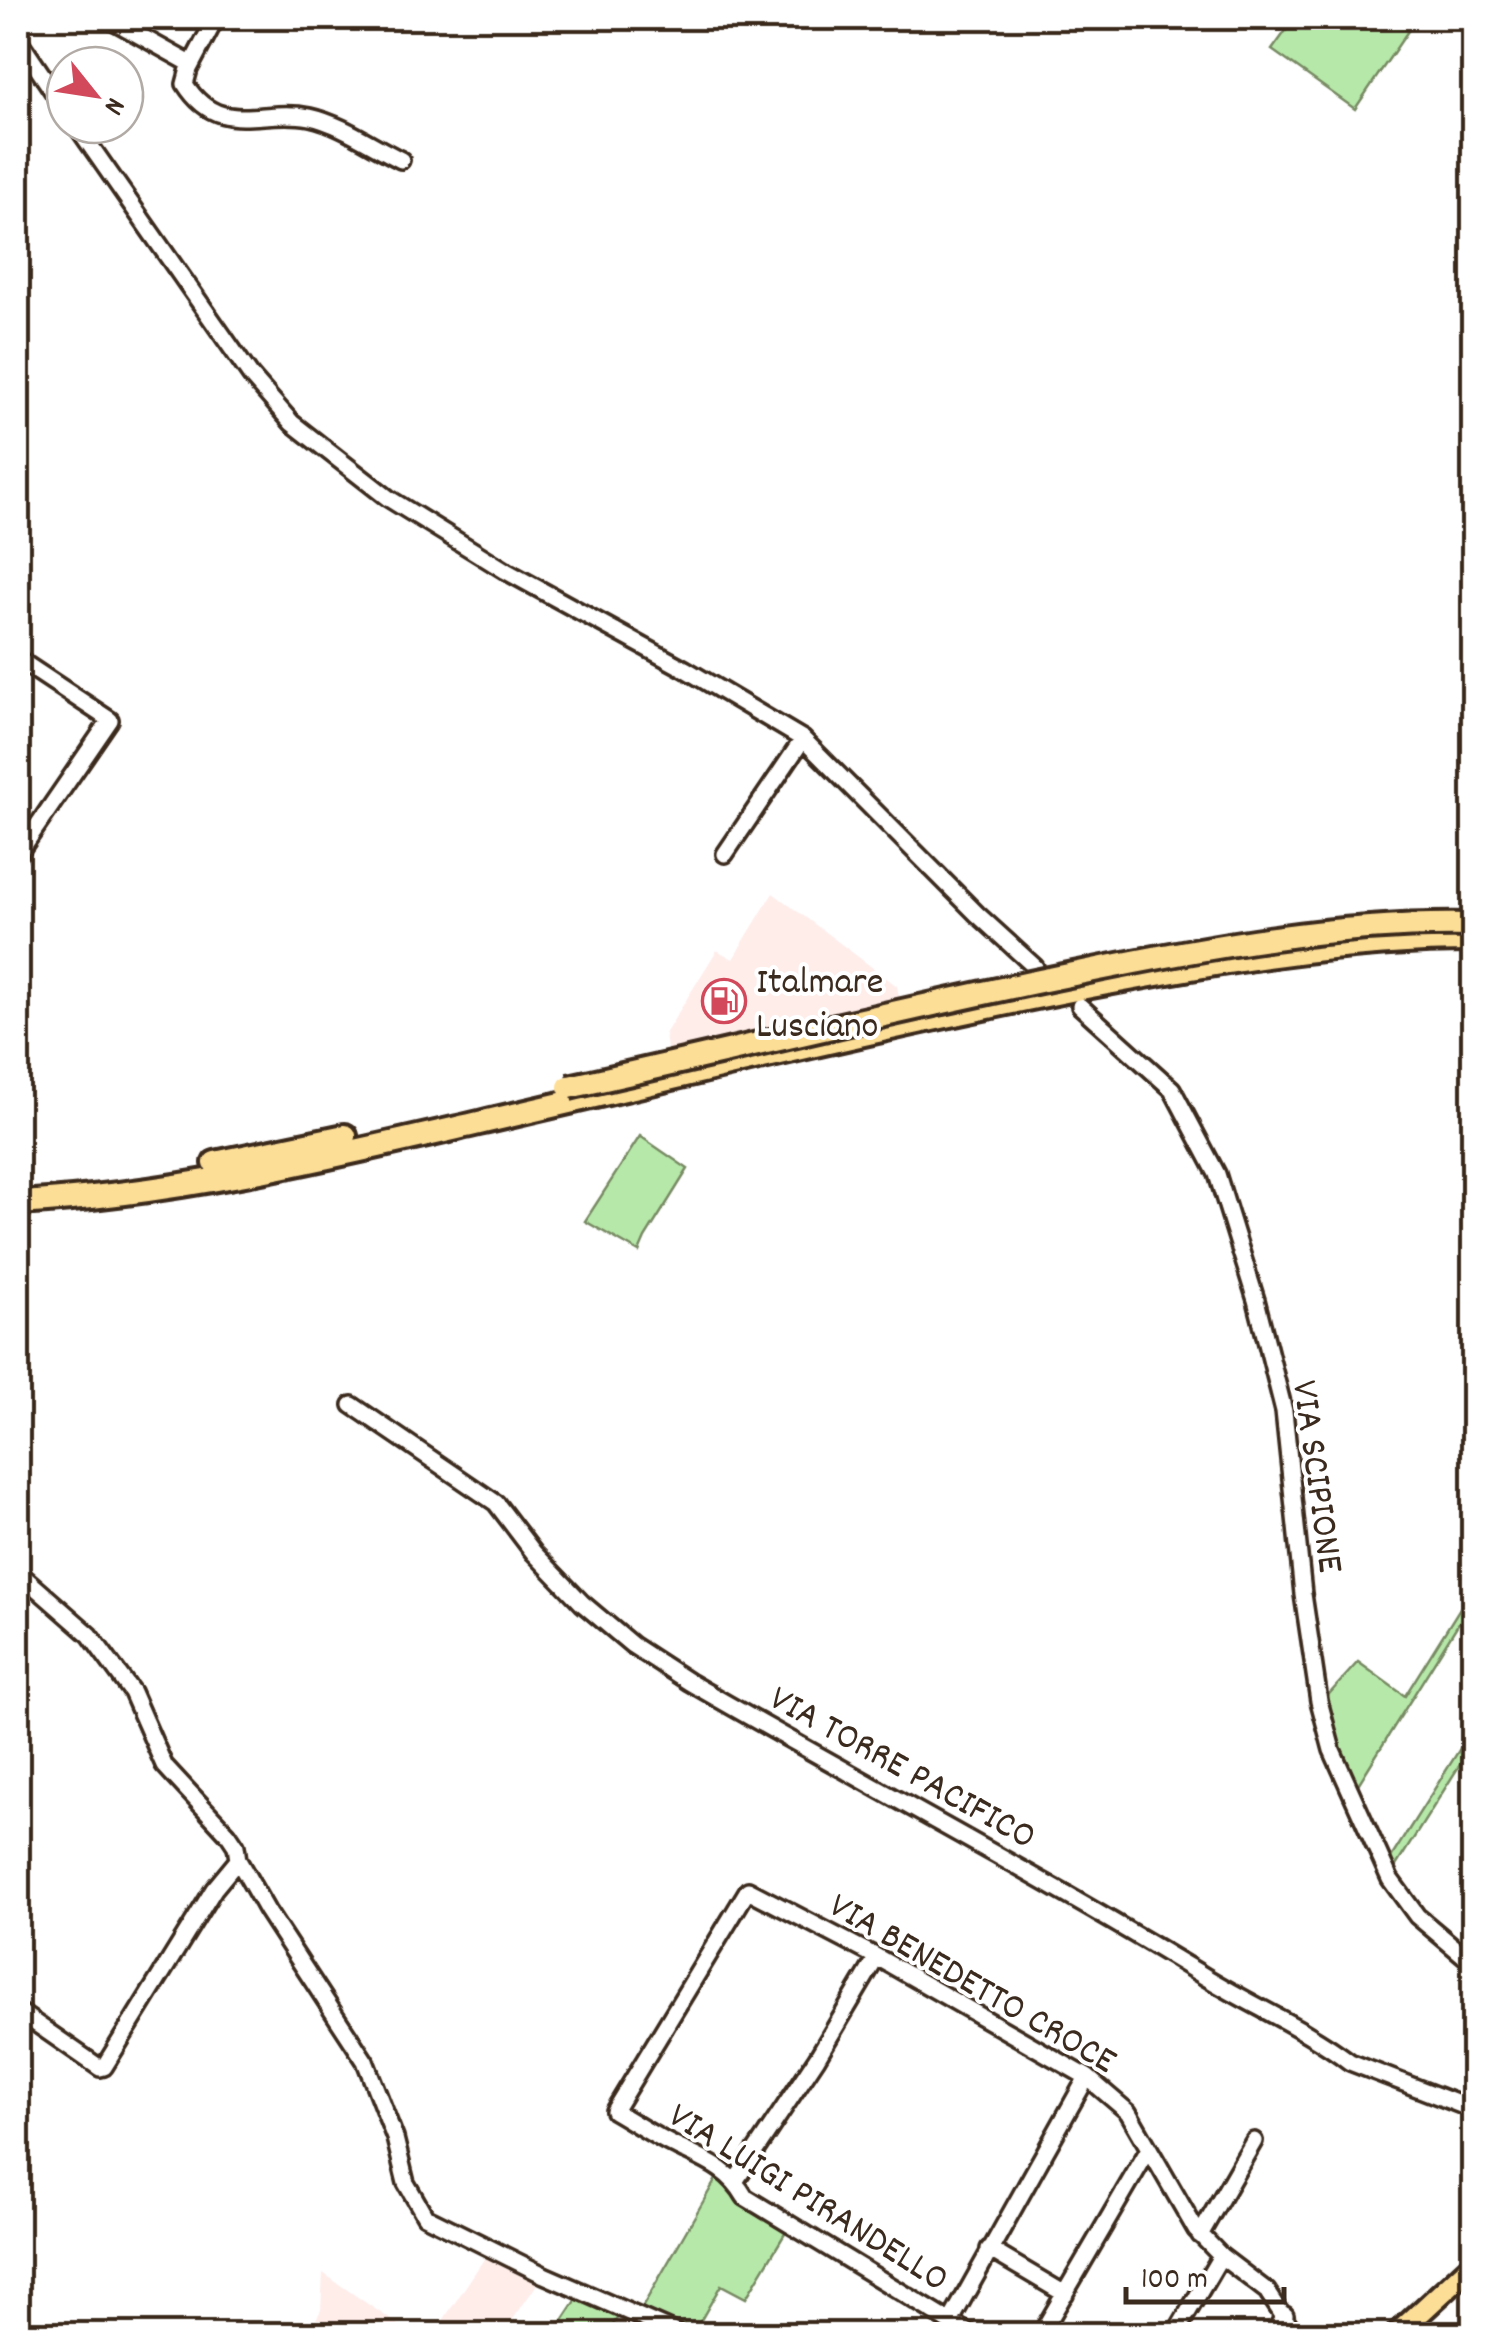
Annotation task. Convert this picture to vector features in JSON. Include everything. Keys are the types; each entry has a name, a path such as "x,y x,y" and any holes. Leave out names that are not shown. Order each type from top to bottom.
{"highway":[{"path":"18,1203 132,1193 256,1171 1006,988 1189,951 1318,932 1474,925"},
{"path":"18,1188 159,1174 552,1101 993,1005 1205,964 1325,948 1474,940"}],"main road":[{"path":"1397,2334 1474,2263"}],"street":[{"path":"108,18 192,64"},
{"path":"216,18 184,84 194,99 222,116 312,117 401,160"},
{"path":"18,40 45,79"},
{"path":"90,145 252,376 292,423 388,498 534,588 685,668 803,740 977,914 1035,966"},
{"path":"18,659 110,720 18,854"},
{"path":"725,854 803,740"},
{"name":"VIA SCIPIONE","path":"1080,1006 1172,1089 1217,1174 1256,1300 1284,1411 1303,1594 1319,1701 1332,1750 1390,1880 1418,1916 1474,1964"},
{"name":"VIA TORRE PACIFICO","path":"352,1405 496,1503 534,1552 582,1603 632,1645 689,1682 1069,1895 1350,2062 1474,2110"},
{"path":"18,1572 90,1635 132,1692 164,1765 236,1846 238,1860 267,1911 365,2061 406,2183 425,2216 544,2276 679,2334"},
{"path":"18,2011 100,2068 104,2067 214,1889 238,1860"},
{"name":"VIA BENEDETTO CROCE","path":"614,2112 748,1890 876,1957 1087,2077 1128,2112 1200,2235 1220,2256 1268,2291 1295,2334"},
{"path":"736,2180 876,1957"},
{"path":"950,2322 1087,2077"},
{"name":"VIA LUIGI PIRANDELLO","path":"614,2112 678,2148 700,2155 736,2180 745,2197 970,2334"},
{"path":"1200,2235 1254,2141"},
{"path":"1041,2334 1149,2149"},
{"path":"989,2248 1065,2294"},
{"path":"1176,2334 1220,2256"},
{"path":"1273,2334 1284,2314"}],"shaded area":[{"path":"773,893 897,986 900,1002 668,1056 665,1034 717,950 733,959"},
{"path":"486,2256 540,2280 503,2334 434,2334"},
{"path":"323,2273 412,2334 308,2334 321,2310"}],"green space":[{"path":"1295,18 1408,18 1414,22 1355,109 1272,50"},
{"path":"640,1136 688,1169 639,1252 585,1221"},
{"path":"1473,1587 1473,1600 1354,1791 1322,1702 1358,1662 1405,1696"},
{"path":"1473,1728 1473,1744 1391,1874 1387,1864"},
{"path":"719,2174 789,2227 746,2298 721,2285 693,2334 688,2334 639,2313"},
{"path":"579,2296 620,2314 607,2334 554,2334"}],"place":[{"name":"Italmare Lusciano","path":"724,1001"}]}
